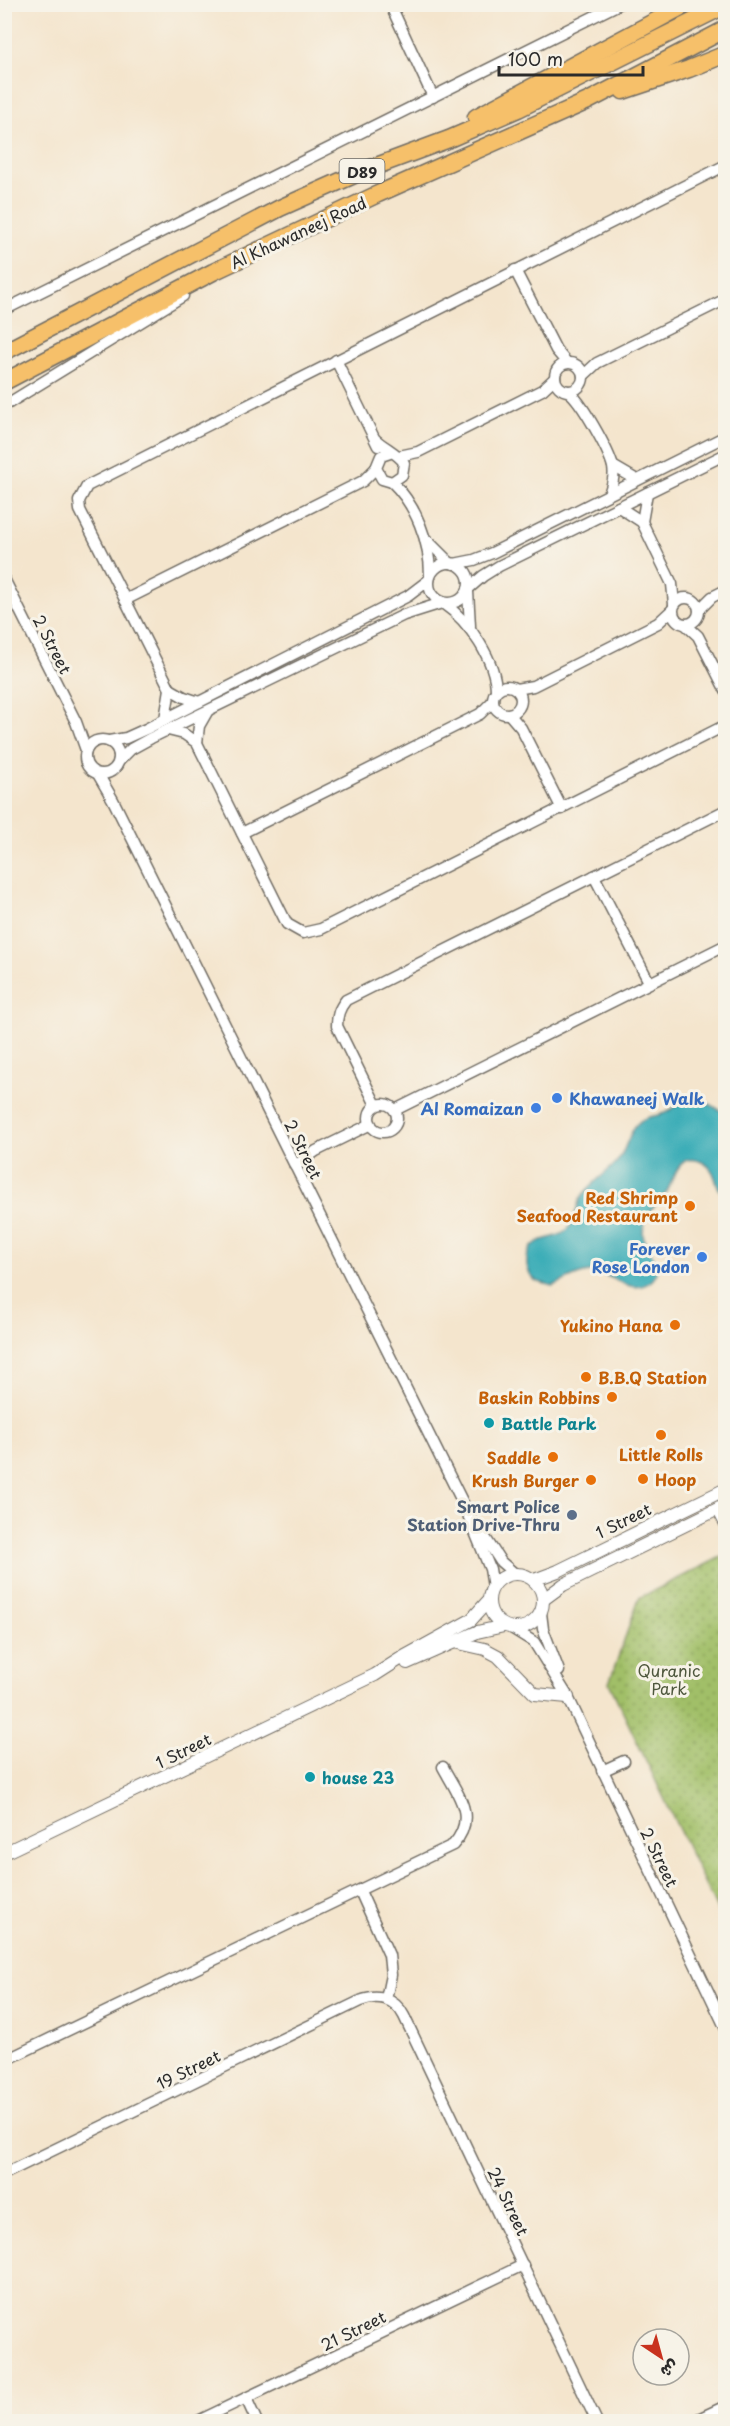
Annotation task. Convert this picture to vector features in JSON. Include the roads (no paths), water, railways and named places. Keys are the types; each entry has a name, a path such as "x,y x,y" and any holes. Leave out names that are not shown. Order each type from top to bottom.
{"highway":[{"path":"449,139 489,109 548,80 687,4"},
{"name":"Al Khawaneej Road","path":"4,352 280,208 363,171 449,139 552,93 726,5"},
{"name":"Al Khawaneej Road","path":"4,382 213,272 378,194 588,101 726,29"},
{"path":"588,101 678,73 726,54"}],"street":[{"path":"390,4 433,97"},
{"path":"4,310 619,4"},
{"path":"167,725 170,689 80,510 80,501 87,486 726,165"},
{"path":"515,270 570,373 581,403 612,465 613,480 609,494"},
{"path":"4,406 187,294 213,272"},
{"path":"387,480 399,463 542,390 570,373 597,363 726,299"},
{"path":"336,360 376,440 399,463 403,494 426,540 431,594 470,626 495,676 516,695 521,728 562,809"},
{"path":"542,390 575,390 570,373"},
{"path":"564,390 570,373"},
{"path":"564,390 581,403"},
{"path":"726,436 483,557 441,565 408,596 199,702 167,725 131,749 107,774 98,774 88,767 85,759 86,750 92,743 126,738 167,725 207,711 404,615 443,603 458,601 490,571 726,454"},
{"path":"376,440 378,463 387,480 403,494"},
{"path":"125,600 363,481 378,463"},
{"path":"378,463 399,463"},
{"path":"612,465 637,480"},
{"path":"363,481 387,480"},
{"path":"647,493 642,522 672,584 674,618 698,636 726,691"},
{"path":"619,507 642,522"},
{"path":"426,540 466,573 470,626"},
{"name":"2 Street","path":"4,579 76,722 86,750"},
{"path":"672,584 690,598 698,614 698,636"},
{"path":"480,714 494,696 516,695 658,623 680,598 712,597 726,590"},
{"path":"658,623 682,623 698,614 712,597"},
{"path":"495,676 494,696 504,713 521,728"},
{"path":"170,689 199,702"},
{"path":"504,713 516,695"},
{"path":"197,743 199,726 207,711"},
{"path":"242,833 480,714 504,713"},
{"name":"2 Street","path":"76,722 104,741"},
{"path":"167,725 197,743 287,924 303,933 312,933 726,725"},
{"path":"104,741 119,751 113,800"},
{"name":"2 Street","path":"98,774 467,1512 490,1569 493,1587"},
{"path":"376,1105 337,1026 340,1007 346,1000 726,810"},
{"path":"594,876 650,982"},
{"path":"395,1110 726,945"},
{"path":"386,1104 395,1110 397,1119 390,1130 381,1131 371,1124 370,1114 376,1105 386,1104"},
{"path":"293,1162 371,1124"},
{"name":"1 Street","path":"534,1580 558,1571 726,1489"},
{"path":"722,1507 726,1524"},
{"name":"1 Street","path":"544,1599 563,1585 722,1507"},
{"name":"2 Street","path":"467,1512 501,1562 515,1574"},
{"path":"515,1574 525,1575 534,1580 541,1589 544,1599 541,1612 530,1625 509,1627 495,1618 488,1601 493,1587 502,1578 515,1574"},
{"name":"1 Street","path":"375,1675 471,1620 488,1601"},
{"name":"2 Street","path":"541,1612 543,1629 568,1697 726,2029"},
{"name":"2 Street","path":"509,1627 534,1642 568,1697"},
{"name":"1 Street","path":"4,1853 375,1675 487,1628 509,1627"},
{"path":"454,1642 485,1649 498,1656 535,1694 568,1697"},
{"path":"602,1771 624,1761"},
{"path":"4,2061 453,1845 462,1836 466,1823 465,1811 443,1767"},
{"path":"360,1891 389,1955 391,1975 386,1999"},
{"name":"19 Street","path":"4,2174 360,2001 373,1998 386,1999"},
{"name":"24 Street","path":"386,1999 397,2005 404,2016 597,2421"},
{"name":"21 Street","path":"196,2421 523,2265"},
{"path":"246,2398 257,2421"},
{"path":"692,2421 726,2406"}],"water":[{"path":"690,1097 697,1097 725,1113 725,1197 708,1166 695,1160 683,1162 667,1191 651,1209 644,1225 644,1239 657,1264 655,1276 650,1282 635,1287 605,1275 590,1272 552,1286 536,1281 529,1272 527,1264 532,1246 541,1240 562,1234 570,1227 582,1196 619,1160 637,1124 644,1119 667,1112"}],"place":[{"name":"Khawaneej Walk","path":"557,1098"},
{"name":"Al Romaizan","path":"536,1108"},
{"name":"Red Shrimp Seafood Restaurant","path":"690,1206"},
{"name":"Forever Rose London","path":"702,1257"},
{"name":"Yukino Hana","path":"675,1325"},
{"name":"B.B.Q Station","path":"586,1377"},
{"name":"Baskin Robbins","path":"612,1397"},
{"name":"Battle Park","path":"489,1423"},
{"name":"Little Rolls","path":"661,1435"},
{"name":"Saddle","path":"553,1457"},
{"name":"Hoop","path":"643,1479"},
{"name":"Krush Burger","path":"591,1480"},
{"name":"Smart Police Station Drive-Thru","path":"572,1515"},
{"name":"house 23","path":"310,1777"}],"park label":[{"name":"Quranic Park","path":"669,1679"}]}
